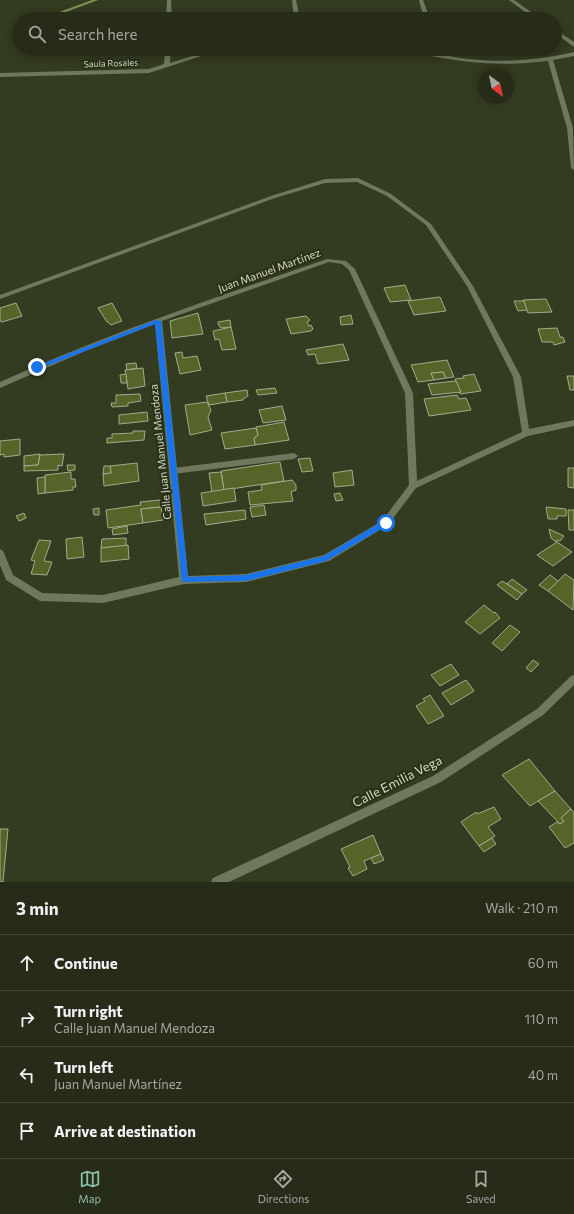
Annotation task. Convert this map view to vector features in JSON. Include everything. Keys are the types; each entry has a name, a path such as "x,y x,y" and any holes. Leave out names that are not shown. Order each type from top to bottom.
{"street":[{"path":"169,0 169,12"},
{"path":"294,0 296,12"},
{"path":"421,0 424,12"},
{"path":"511,0 528,12"},
{"path":"562,36 574,45"},
{"path":"432,56 474,62 550,60 574,54"},
{"path":"167,66 168,56"},
{"name":"Saula Rosales","path":"0,76 149,71 198,56"},
{"path":"550,60 572,130 574,168"},
{"path":"0,297 273,197 325,181 358,180 389,195 428,224 461,274 517,377 526,433"},
{"name":"Juan Manuel Martínez","path":"0,385 37,367 158,321 329,260 344,262 352,269 409,393 413,486"},
{"name":"Calle Juan Manuel Mendoza","path":"158,321 184,580"},
{"path":"0,553 9,576 40,597 103,599 184,580 246,578 326,558 386,523 413,486 526,433 574,423"},
{"path":"173,471 294,456"},
{"name":"Calle Emilia Vega","path":"217,882 436,779 540,712 574,680"}],"building":[{"path":"405,285 411,300 390,302 384,288"},
{"path":"440,297 446,311 414,315 408,301"},
{"path":"546,299 552,312 528,313 523,300"},
{"path":"514,301 524,301 527,310 518,311"},
{"path":"16,303 22,316 2,322 0,321 0,308"},
{"path":"112,303 122,321 111,325 107,322 98,308"},
{"path":"198,313 203,334 172,338 170,321"},
{"path":"351,315 353,324 341,325 340,317"},
{"path":"306,316 310,320 307,322 309,326 311,325 313,329 311,331 291,334 286,319"},
{"path":"230,320 231,327 221,328 219,326 218,322"},
{"path":"231,327 236,349 222,350 219,339 215,340 213,331"},
{"path":"557,328 560,337 563,337 565,342 554,345 553,342 542,342 538,329"},
{"path":"343,344 349,360 318,364 315,354 308,355 306,350"},
{"path":"182,352 183,358 197,356 201,370 180,374 175,353"},
{"path":"447,360 454,377 446,378 443,372 431,373 434,380 418,382 411,365"},
{"path":"136,363 137,368 127,370 126,364"},
{"path":"143,368 145,386 128,389 125,370"},
{"path":"443,372 446,378 434,380 431,373"},
{"path":"126,374 127,383 121,383 120,375"},
{"path":"474,374 481,391 460,394 455,379 464,378 463,376"},
{"path":"567,376 574,376 574,390 570,390"},
{"path":"456,381 461,392 432,395 428,384"},
{"path":"275,388 277,393 258,395 256,390"},
{"path":"247,390 248,396 243,400 227,402 225,393"},
{"path":"225,393 227,402 209,405 206,396"},
{"path":"140,394 141,401 128,403 128,406 112,407 111,403 116,403 116,395"},
{"path":"457,395 459,399 466,398 471,410 429,416 424,399"},
{"path":"207,402 211,410 208,417 212,430 190,435 185,405"},
{"path":"282,406 286,420 263,423 259,410"},
{"path":"147,412 148,421 119,424 119,415"},
{"path":"284,422 289,440 255,445 254,438 258,435 256,427"},
{"path":"256,428 258,435 254,438 255,445 225,449 221,433"},
{"path":"133,431 145,431 144,440 107,443 107,438 112,438 112,434 133,433"},
{"path":"20,439 20,455 4,457 4,454 0,455 0,441"},
{"path":"40,454 38,465 24,466 24,456"},
{"path":"64,454 62,466 58,465 58,470 24,471 24,466 38,465 40,455"},
{"path":"310,458 313,471 302,472 298,459"},
{"path":"280,462 284,481 224,490 221,471"},
{"path":"137,463 139,481 104,486 103,474 111,473 110,466"},
{"path":"67,465 75,465 75,470 68,471"},
{"path":"104,466 110,466 111,473 103,474"},
{"path":"568,468 574,468 574,488 568,487"},
{"path":"352,470 354,485 335,487 333,473"},
{"path":"71,472 71,479 75,479 76,487 73,487 73,490 45,493 45,475"},
{"path":"221,472 224,490 212,492 209,473"},
{"path":"45,477 45,493 38,494 37,478"},
{"path":"292,480 296,485 296,490 291,492 293,501 250,505 248,492 262,490 261,485"},
{"path":"234,488 236,501 203,506 201,493"},
{"path":"340,493 343,500 336,501 334,494"},
{"path":"160,500 161,507 141,509 143,523 108,528 106,510 141,505 140,502"},
{"path":"264,505 266,515 252,517 250,507"},
{"path":"161,507 163,520 143,523 141,509"},
{"path":"546,507 566,509 566,516 557,516 557,519 548,519"},
{"path":"99,508 99,515 94,515 93,509"},
{"path":"245,510 246,519 206,525 204,514"},
{"path":"568,510 574,510 574,530 569,530"},
{"path":"24,513 26,518 19,521 16,516"},
{"path":"127,526 128,533 113,535 112,529"},
{"path":"549,529 564,536 560,541 557,540 556,542 551,538"},
{"path":"82,537 84,557 67,559 66,539"},
{"path":"126,538 126,546 101,548 102,539"},
{"path":"39,540 51,541 44,561 52,562 47,575 31,574 35,561 31,560"},
{"path":"557,542 572,552 553,566 537,555"},
{"path":"128,545 129,559 101,562 101,548"},
{"path":"565,574 574,580 573,610 548,591"},
{"path":"550,575 558,581 548,591 539,585"},
{"path":"512,579 527,590 522,594 507,584"},
{"path":"502,581 522,594 517,600 497,585"},
{"path":"484,605 494,613 495,612 500,618 480,634 465,622"},
{"path":"510,625 520,632 502,651 492,643"},
{"path":"533,660 539,664 531,672 526,668"},
{"path":"451,664 459,675 440,686 431,675"},
{"path":"466,680 474,691 451,705 442,693"},
{"path":"430,695 444,716 428,724 416,706 425,701 423,699"},
{"path":"529,759 555,791 530,806 502,775"},
{"path":"555,791 571,809 561,818 564,821 560,824 538,801"},
{"path":"494,807 501,819 488,827 495,836 479,846 461,822 476,812 477,814"},
{"path":"571,809 574,813 574,843 565,848 549,827 557,822 560,824 564,821 561,818"},
{"path":"0,829 8,829 3,882 0,882"},
{"path":"373,835 381,854 364,861 367,869 353,876 348,868 350,867 341,849"},
{"path":"492,838 496,844 484,852 479,846"},
{"path":"381,854 384,860 374,864 371,858"}],"waterway":[{"path":"62,12 96,0"}],"route":[{"path":"37,367 158,321 184,580 246,578 326,558 386,523"}]}
